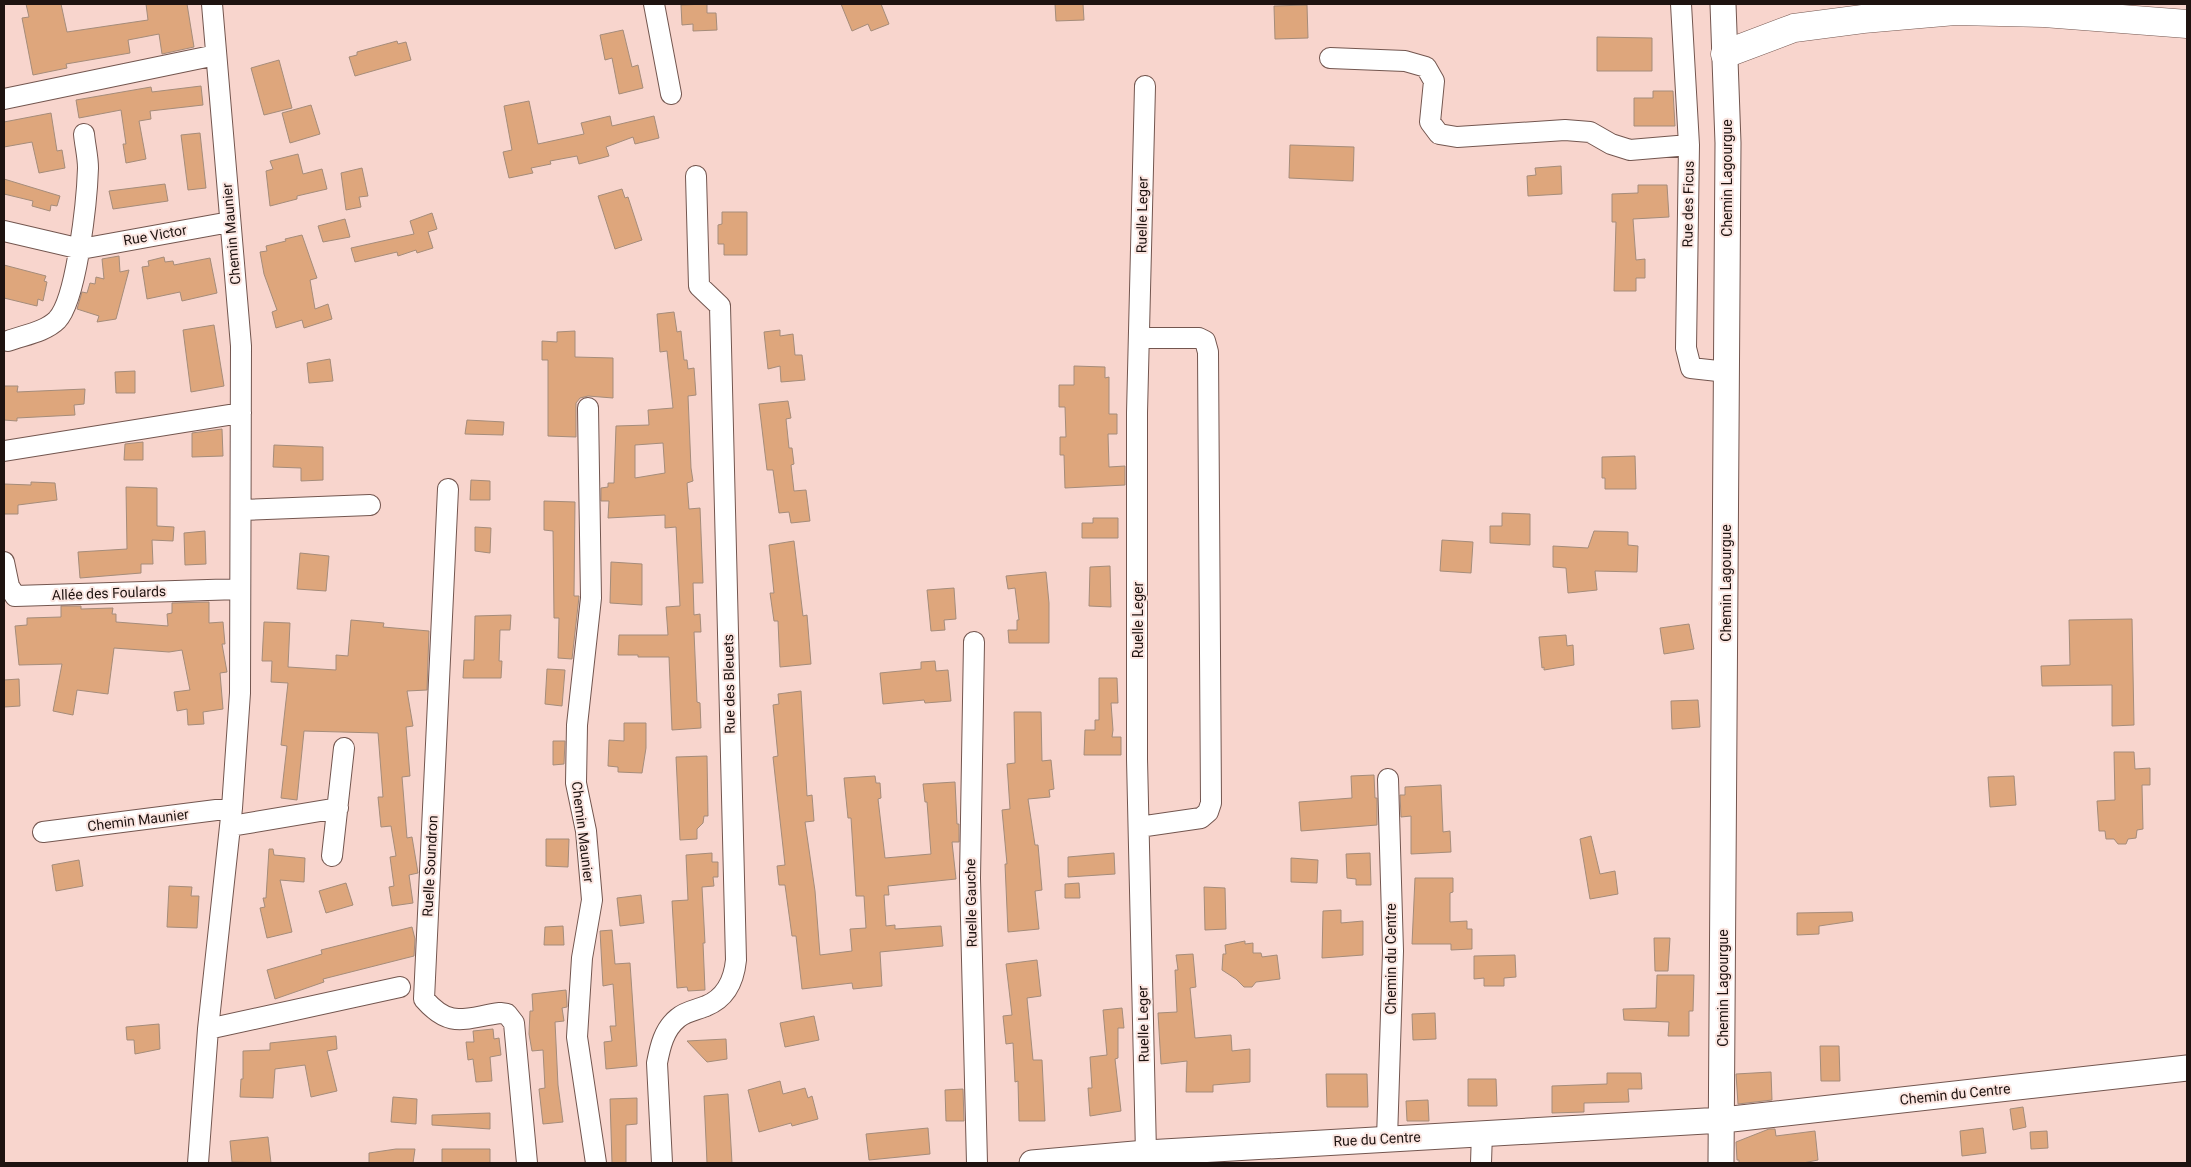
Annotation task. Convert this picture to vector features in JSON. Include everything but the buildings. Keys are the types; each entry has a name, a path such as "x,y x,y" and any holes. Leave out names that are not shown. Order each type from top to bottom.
{"highway":[{"path":"2180,4 2187,6"},
{"path":"1725,54 1794,28 1863,19 1955,11 2044,13 2187,24"}],"street":[{"name":"Chemin Maunier","path":"198,1163 208,1029 232,817 240,693 241,346 212,4"},
{"path":"654,4 671,94"},
{"name":"Rue des Ficus","path":"1681,4 1689,145 1686,348 1691,368 1727,372"},
{"name":"Chemin Lagourgue","path":"1721,1163 1723,1120 1728,143 1723,4"},
{"path":"4,99 216,55"},
{"path":"1330,58 1405,62 1426,67 1434,81 1430,122 1439,134 1457,136 1565,130 1590,132 1611,144 1630,150 1689,145"},
{"name":"Ruelle Leger","path":"1145,86 1137,413 1138,827 1155,1156"},
{"path":"8,341 49,327 58,319 64,309 81,249 88,167 84,134"},
{"name":"Rue des Bleuets","path":"662,1163 658,1063 660,1048 672,1023 679,1017 708,1006 725,993 735,971 736,960 720,306 699,286 696,176"},
{"name":"Rue Victor","path":"4,231 81,249 230,222"},
{"path":"1138,827 1201,818 1208,812 1212,802 1208,352 1205,341 1199,338 1139,338"},
{"name":"Chemin Maunier","path":"588,408 591,598 581,705 577,725 576,783 586,831 592,900 582,958 577,1036 596,1163"},
{"path":"4,451 241,413"},
{"name":"Ruelle Soundron","path":"448,489 424,999 435,1012 451,1020 500,1013 507,1014 514,1023 527,1163"},
{"path":"240,510 370,505"},
{"name":"Allée des Foulards","path":"4,562 9,586 15,596 240,589"},
{"name":"Ruelle Gauche","path":"974,642 970,878 977,1163"},
{"path":"332,856 344,748"},
{"name":"Chemin du Centre","path":"1387,1139 1393,952 1388,779"},
{"name":"Chemin Maunier","path":"43,832 338,808"},
{"path":"208,1029 400,987"},
{"name":"Chemin du Centre","path":"1723,1120 2187,1068"},
{"name":"Rue du Centre","path":"1032,1163 1482,1132 1723,1120"},
{"path":"1481,1163 1482,1132"}]}
